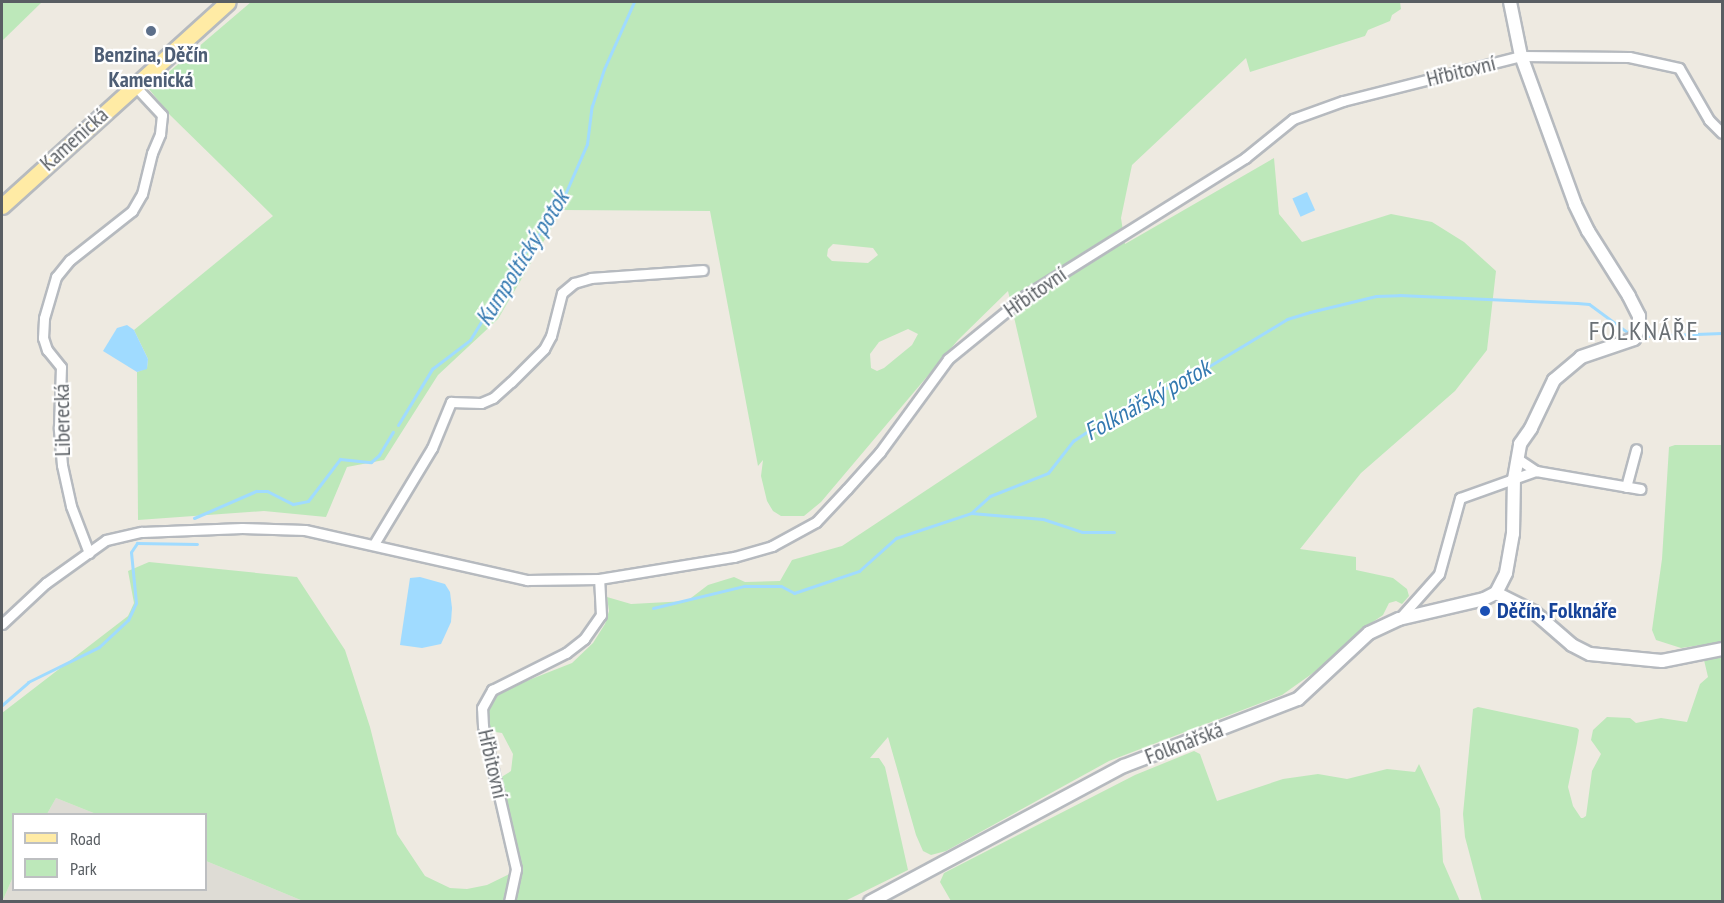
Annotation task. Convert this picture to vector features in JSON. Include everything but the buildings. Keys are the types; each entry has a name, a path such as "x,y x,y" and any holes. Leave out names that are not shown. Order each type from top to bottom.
{"main road":[{"name":"Kamenická","path":"2,206 228,2"}],"street":[{"path":"1510,2 1521,56 1575,204 1588,231 1629,296 1639,316 1639,327 1634,339 1581,357 1554,380 1532,428 1520,444 1514,479 1513,534 1506,573 1496,593 1534,612 1572,645 1590,654 1662,661 1722,649"},
{"name":"Hřbitovní","path":"89,552 106,540 142,532 242,528 305,530 527,580 599,579 734,557 772,546 816,522 880,452 948,359 1025,296 1245,158 1293,119 1343,101 1521,56 1629,57 1678,68 1709,120 1722,133"},
{"name":"Liberecká","path":"89,552 71,506 62,465 59,427 61,367 47,350 43,338 44,318 56,278 70,260 132,211 142,194 152,153 160,134 162,115 134,85"},
{"path":"374,544 432,448 451,402 481,403 493,398 511,382 544,349 551,336 562,293 573,283 591,278 703,270"},
{"path":"1626,487 1636,449"},
{"path":"1518,459 1536,471 1640,489"},
{"path":"1399,619 1439,574 1460,498 1536,471"},
{"path":"2,624 32,595 89,552"},
{"name":"Hřbitovní","path":"509,902 516,869 483,726 482,708 492,690 566,653 584,639 601,615 599,579"},
{"name":"Folknářská","path":"870,902 1124,766 1299,699 1369,633 1399,619 1484,599 1496,593"}],"shaded area":[{"path":"56,798 94,813 48,813"},
{"path":"207,861 303,901 2,902 12,879 12,891 207,891"}],"green space":[{"path":"2,2 42,2 2,41"},
{"path":"251,2 1400,2 1401,9 1392,15 1390,21 1368,30 1365,36 1250,72 1246,58 1132,165 1121,218 1125,244 1274,158 1279,214 1302,242 1391,214 1432,222 1464,242 1496,271 1487,350 1455,391 1361,473 1300,549 1356,557 1356,570 1393,578 1407,589 1409,596 1402,604 1396,601 1389,603 1383,615 1361,630 1337,656 1282,695 1109,761 946,851 931,855 923,851 916,835 888,737 870,758 879,758 885,767 908,870 845,901 303,901 207,861 207,813 94,813 56,798 48,813 12,813 12,879 2,902 2,713 128,616 134,603 128,571 149,562 297,577 345,650 370,727 397,834 425,876 450,888 467,889 487,885 520,869 500,778 511,771 513,754 502,733 489,731 486,709 490,699 496,693 572,663 593,643 605,624 609,611 607,597 631,604 687,601 708,585 734,577 745,582 780,581 792,560 842,546 1037,417 1008,291 958,340 821,502 804,516 781,516 773,511 767,501 761,476 763,460 758,466 710,211 562,210 498,319 438,375 384,460 347,467 326,517 264,511 138,520 137,372 147,368 148,359 134,330 273,216 170,115 149,89","holes":["833,244 873,248 878,255 868,263 832,261 827,256 828,249","908,329 918,334 912,345 884,368 877,371 871,368 870,354 879,342"]},
{"path":"1722,445 1722,642 1681,648 1656,640 1652,630 1662,559 1669,447"},
{"path":"1722,656 1722,901 1482,901 1465,837 1463,814 1473,709 1478,707 1577,728 1579,730 1568,787 1573,806 1583,818 1586,816 1592,771 1601,754 1591,740 1593,730 1607,717 1630,718 1636,723 1661,718 1687,722 1700,684 1708,677 1704,660"},
{"path":"1194,751 1200,754 1217,801 1283,779 1318,774 1347,779 1387,769 1415,772 1419,764 1440,809 1443,862 1460,901 951,901 940,882 944,873 1135,775"}],"water":[{"path":"1307,192 1315,210 1301,217 1292,199"},
{"path":"127,325 134,330 148,359 147,369 137,372 103,351 117,328"},
{"path":"420,577 445,584 450,592 452,608 451,622 441,644 422,648 400,645 410,578"}],"waterway":[{"name":"Kumpoltický potok","path":"398,425 432,369 470,340 516,264 559,208 587,144 592,106 604,69 634,2"},
{"name":"Folknářský potok","path":"653,608 744,586 781,586 794,593 859,571 896,538 971,513 990,496 1048,473 1073,441 1121,409 1196,374 1287,319 1310,312 1376,296 1399,295 1577,303 1589,304 1631,335"},
{"name":"Folknářský potok","path":"1643,336 1722,333"},
{"name":"Kumpoltický potok","path":"194,518 256,491 267,491 293,504 308,501 340,459 371,462 379,455 393,432"},
{"path":"971,513 1043,519 1082,532 1114,532"},
{"name":"Folknářský potok","path":"2,705 28,682 99,647 128,620 136,603 131,552 137,543 197,544"}],"place":[{"name":"Benzina, Děčín Kamenická","path":"151,31"},
{"name":"Děčín, Folknáře","path":"1485,611"}],"district":[{"name":"FOLKNÁŘE","path":"1644,331"}]}
